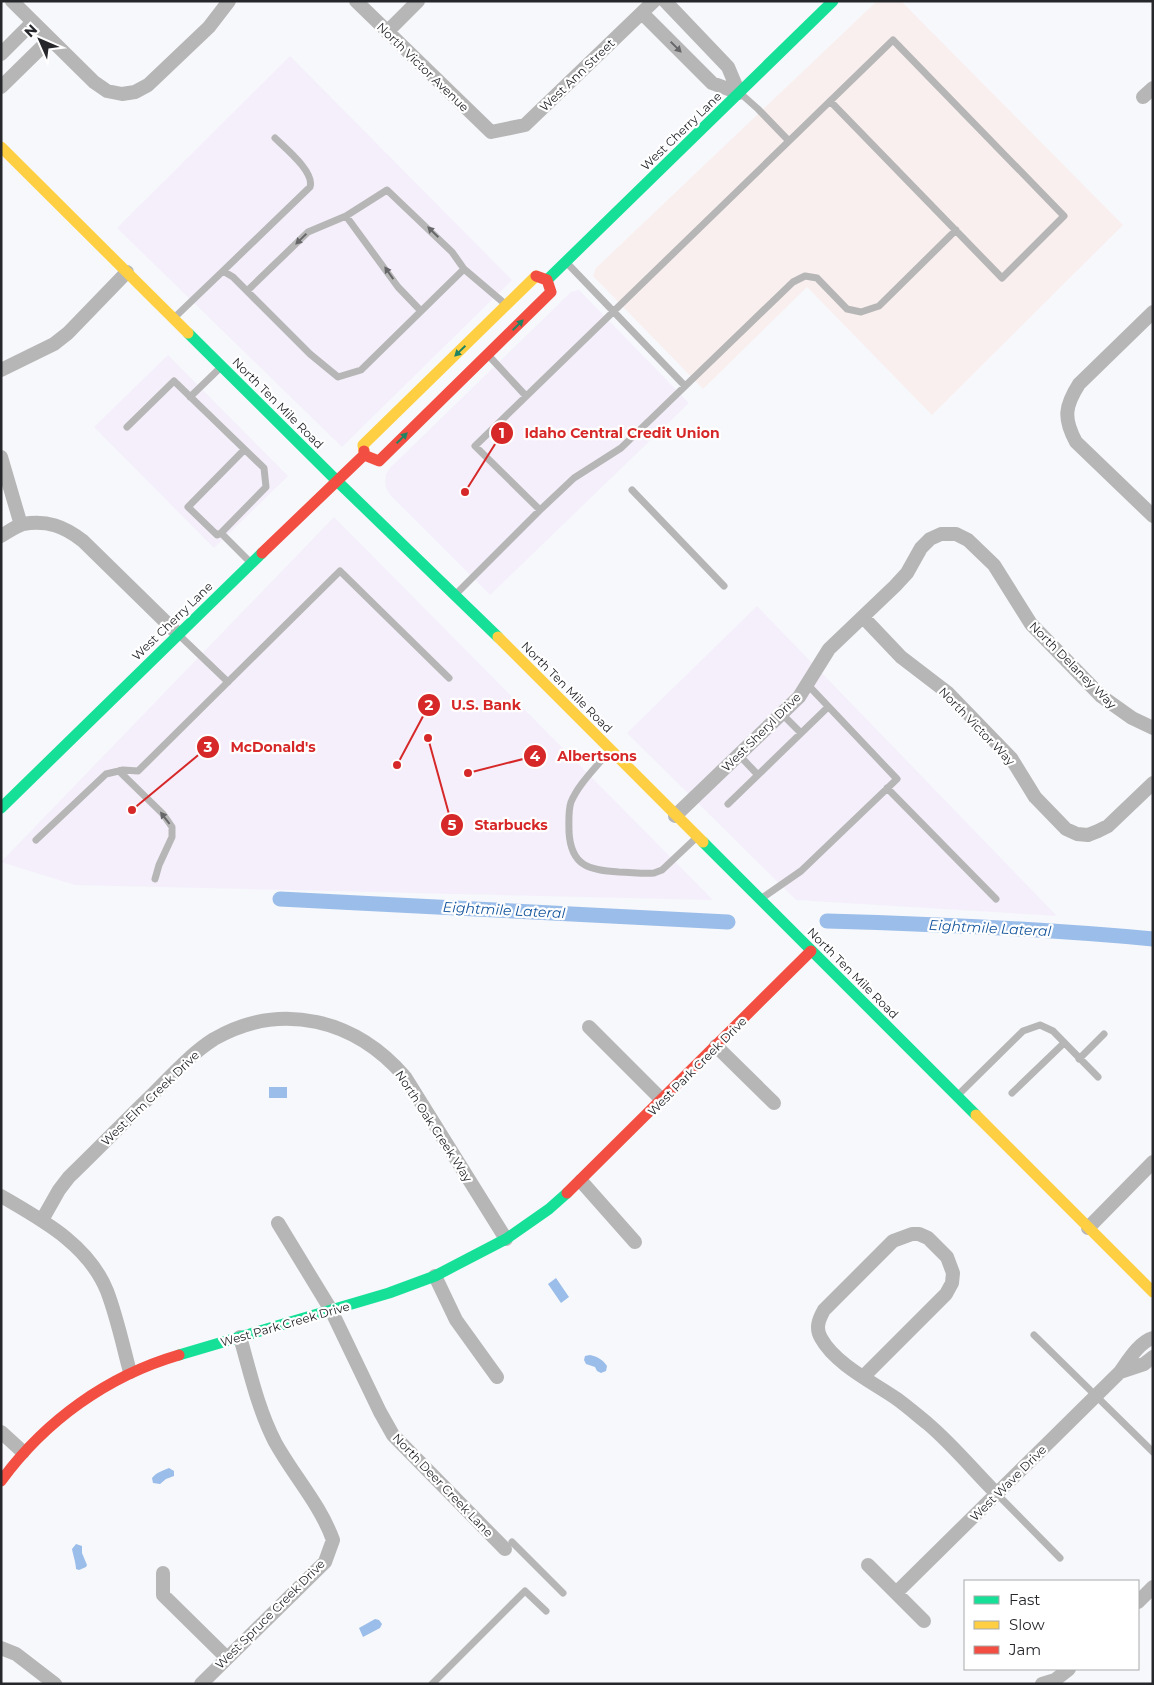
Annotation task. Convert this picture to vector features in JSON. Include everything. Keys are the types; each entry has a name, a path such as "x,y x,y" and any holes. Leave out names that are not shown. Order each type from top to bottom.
{"main road":[{"name":"West Cherry Lane","path":"1,808 364,455 363,445 506,305 536,276 547,280 833,1"},
{"name":"North Ten Mile Road","path":"1,147 337,481 455,594 1153,1292"},
{"path":"364,455 379,461 551,292 547,280"},
{"name":"West Park Creek Drive","path":"1,1481 24,1452 48,1428 100,1388 130,1372 161,1360 389,1293 435,1276 506,1239 548,1209 581,1181 812,951"}],"street":[{"path":"12,1 94,82 107,91 122,94 135,92 148,85 209,27 229,1"},
{"name":"North Victor Avenue","path":"356,1 491,132"},
{"path":"387,32 418,1"},
{"name":"West Ann Street","path":"491,132 525,125 654,1"},
{"path":"665,1 728,67 739,93"},
{"path":"642,13 712,83 739,93"},
{"path":"1,54 33,22"},
{"path":"1,87 50,39"},
{"path":"1,370 54,344 68,333 127,272"},
{"path":"1153,312 1079,384 1070,398 1066,415 1069,429 1076,442 1153,516"},
{"path":"1,457 21,524"},
{"path":"1,536 21,524 48,523 68,530 83,541 178,634"},
{"name":"West Sheryl Drive","path":"675,816 799,697 829,649 907,573 921,548 930,539 941,534"},
{"name":"North Delaney Way","path":"941,534 956,534 968,540 994,565 1031,624 1101,696 1132,718 1153,728"},
{"name":"North Victor Way","path":"863,617 911,666 948,693 1011,758 1035,797 1066,829 1077,834 1088,835 1108,826 1153,782"},
{"name":"West Elm Creek Drive","path":"42,1220 59,1190 69,1177 199,1049 230,1031 246,1025 281,1019 317,1022"},
{"name":"North Oak Creek Way","path":"317,1022 334,1026 358,1037 380,1052 393,1064 404,1077 506,1239"},
{"path":"589,1027 662,1100"},
{"path":"716,1046 774,1103"},
{"path":"1088,1228 1153,1162"},
{"path":"581,1181 634,1242"},
{"path":"1,1196 42,1220 69,1239 100,1277 107,1291 130,1372"},
{"name":"North Deer Creek Lane","path":"278,1223 331,1310 393,1435 508,1545"},
{"path":"863,1377 946,1294 952,1283 953,1274 947,1257 928,1238 919,1234 912,1234 893,1241 824,1310 817,1328 825,1344 847,1366 863,1377 898,1400 929,1425 997,1494"},
{"path":"435,1276 456,1320 498,1376"},
{"name":"West Spruce Creek Drive","path":"201,1684 325,1562 333,1540 326,1521 268,1429 240,1337"},
{"name":"West Wave Drive","path":"896,1594 1120,1372 1135,1352 1149,1338 1153,1338"},
{"name":"West Wave Drive","path":"1120,1372 1144,1364 1153,1357"},
{"path":"1,1432 24,1452"},
{"path":"868,1565 924,1621"},
{"path":"163,1573 163,1595 227,1658"},
{"path":"1139,1601 1153,1587"},
{"path":"1,1648 16,1654 55,1684"},
{"path":"1042,1684 1055,1680 1068,1670"}],"lane":[{"path":"540,510 475,446 789,140 893,40 1064,216 1002,278 830,101"},
{"path":"739,93 758,108 789,140"},
{"path":"173,318 310,187 309,174 275,138"},
{"path":"247,291 308,232 346,216 387,190 452,252 464,269 506,305"},
{"path":"346,216 398,287 420,310"},
{"path":"455,594 574,478 621,448 793,282 805,276 817,278 847,309 861,312 879,306 956,230"},
{"path":"566,262 686,386"},
{"path":"223,271 233,277 310,354 338,377 361,370 420,310 464,269"},
{"path":"487,355 526,396"},
{"path":"190,397 222,366"},
{"path":"127,428 174,381 264,468 266,487 221,533"},
{"path":"244,450 188,506 217,534 221,533 252,563"},
{"path":"632,490 724,586"},
{"path":"36,840 106,774 118,771 138,771 340,571 449,678"},
{"path":"178,634 228,682"},
{"path":"760,900 801,871 897,779 807,684"},
{"path":"728,804 828,706"},
{"path":"782,714 801,733"},
{"path":"610,750 577,791 570,803 571,842 577,858 586,867 597,870 654,873 662,870 697,837"},
{"path":"739,755 758,775"},
{"path":"118,771 163,814 172,827 172,837 159,865 155,879"},
{"path":"887,788 996,899"},
{"path":"957,1096 1023,1031 1040,1025 1053,1031 1098,1077"},
{"path":"1080,1058 1104,1034"},
{"path":"1012,1093 1064,1043"},
{"path":"1034,1334 1153,1452"},
{"path":"997,1494 1060,1558"},
{"path":"508,1545 563,1593"},
{"path":"432,1684 525,1591 546,1611"}],"shaded area":[{"path":"877,1 901,1 1123,225 932,415 807,287 703,389 593,276 596,268"},
{"path":"290,56 512,280 342,447 117,228"},
{"path":"579,290 689,403 490,595 390,495 386,488 386,474 571,292"},
{"path":"168,355 288,476 214,548 94,427"},
{"path":"334,517 713,900 75,885 1,862"},
{"path":"757,606 1057,916 796,900 627,733"}],"water":[{"path":"269,1087 287,1087 287,1098 269,1098"},
{"path":"556,1278 569,1297 561,1303 548,1284"},
{"path":"590,1355 598,1358 607,1366 606,1371 601,1373 595,1367 586,1364 585,1356"},
{"path":"169,1468 174,1471 174,1476 160,1484 153,1483 152,1478 154,1476"},
{"path":"76,1544 82,1546 82,1553 87,1565 79,1570 76,1569 72,1549"},
{"path":"375,1619 379,1620 382,1624 380,1628 363,1637 359,1628"}],"waterway":[{"name":"Eightmile Lateral","path":"280,899 728,922"},
{"name":"Eightmile Lateral","path":"827,921 990,927 1153,939"}],"traffic: fast":[{"path":"547,280 833,1"},
{"path":"188,333 498,637"},
{"path":"1,808 262,553"},
{"path":"703,842 976,1115"},
{"path":"179,1355 389,1293 435,1276 506,1239 549,1209 567,1193"}],"traffic: slow":[{"path":"1,147 188,333"},
{"path":"364,451 363,445 536,276"},
{"path":"498,637 703,842"},
{"path":"976,1115 1153,1292"}],"traffic: jam":[{"path":"364,451 364,455 379,461 551,292 547,280 536,276"},
{"path":"262,553 364,455"},
{"path":"567,1193 811,951"},
{"path":"1,1481 37,1439 80,1403 127,1375 179,1355"}],"place":[{"name":"Idaho Central Credit Union","path":"465,492"},
{"name":"Starbucks","path":"428,738"},
{"name":"U.S. Bank","path":"397,765"},
{"name":"Albertsons","path":"468,773"},
{"name":"McDonald's","path":"132,810"}]}
